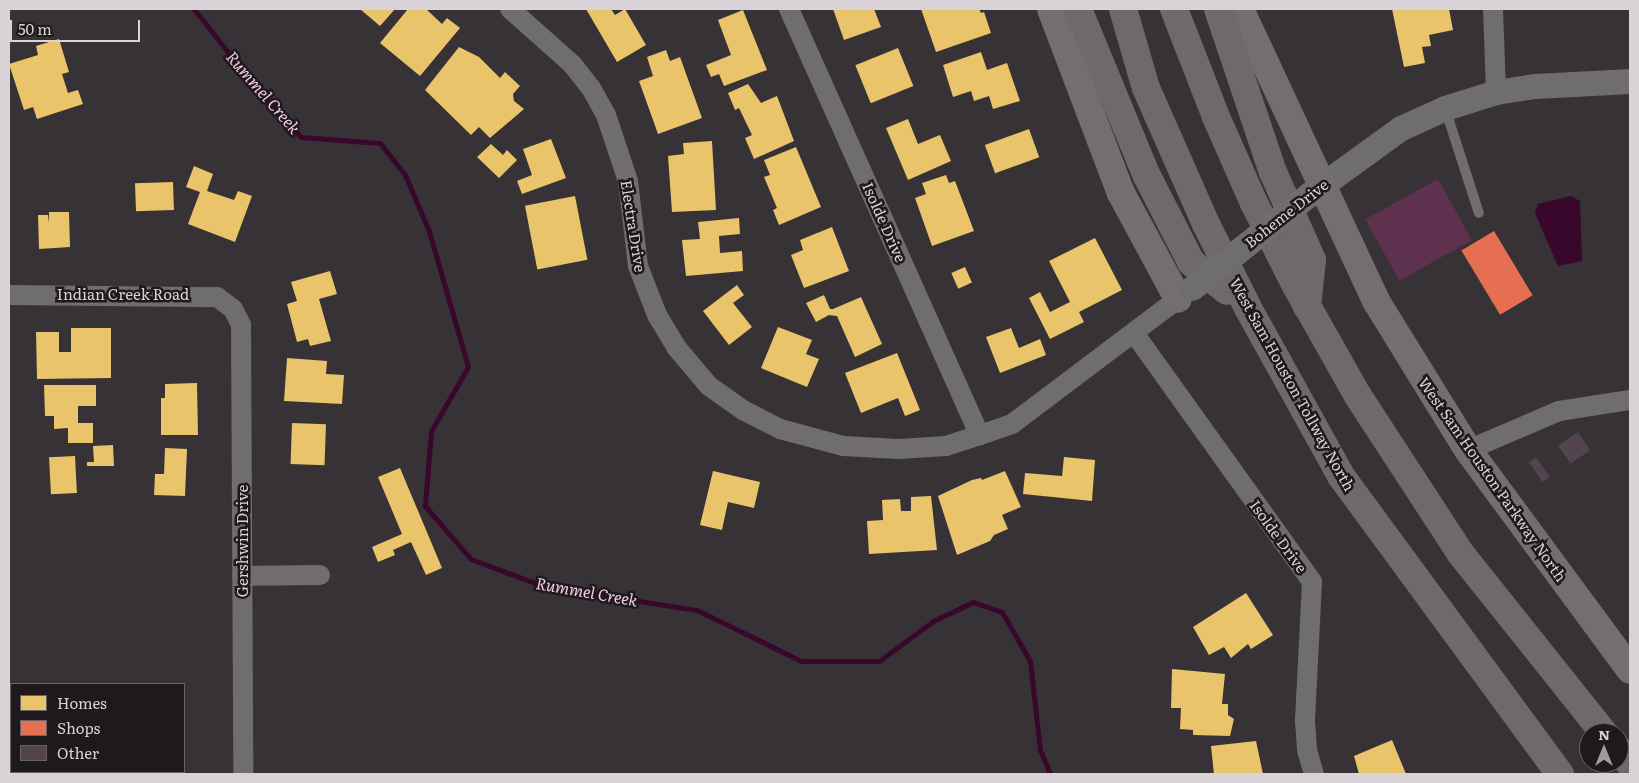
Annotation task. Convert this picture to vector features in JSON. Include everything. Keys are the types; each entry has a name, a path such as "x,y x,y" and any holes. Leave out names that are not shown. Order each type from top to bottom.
{"highway":[{"path":"1078,9 1147,176 1191,262 1248,308"},
{"name":"West Sam Houston Tollway North","path":"1123,9 1146,88 1248,308 1341,476 1560,774"},
{"path":"1174,9 1228,146 1307,307 1374,423 1443,528 1500,605 1596,723"},
{"path":"1218,9 1273,172 1312,260 1307,307"}],"main road":[{"path":"1051,9 1122,194 1185,293"},
{"name":"West Sam Houston Parkway North","path":"1240,9 1311,192 1468,450 1630,670"}],"street":[{"name":"Electra Drive","path":"510,9 572,64 591,88 606,115 628,181 638,266 657,315 676,347 709,386 743,410 780,429 843,446 898,449 946,446 980,435"},
{"name":"Isolde Drive","path":"789,9 980,435"},
{"path":"1493,9 1496,92"},
{"name":"Boheme Drive","path":"980,435 1012,424 1134,333 1311,192 1401,128 1445,108 1496,92 1552,84 1630,81"},
{"name":"Indian Creek Road","path":"9,295 196,294 217,297 232,309"},
{"name":"Gershwin Drive","path":"232,309 241,325 242,339 243,774"},
{"name":"Isolde Drive","path":"1134,333 1312,582 1305,720 1308,750 1314,774"},
{"path":"1468,450 1559,411 1630,400"},
{"path":"242,576 320,575"}],"lane":[{"path":"1445,108 1480,213"}],"shaded area":[{"path":"1438,179 1472,240 1399,280 1365,219"},
{"path":"1571,196 1580,201 1582,261 1558,266 1535,213 1538,204"}],"building: Homes":[{"path":"360,9 395,9 380,26"},
{"path":"408,9 426,9 442,24 447,18 460,28 420,76 380,43"},
{"path":"586,9 611,9 615,15 625,9 646,45 617,62"},
{"path":"833,9 874,9 881,27 844,40"},
{"path":"921,9 979,9 981,13 984,12 991,33 936,52"},
{"path":"1392,9 1449,9 1453,30 1429,35 1431,46 1422,47 1425,63 1404,67"},
{"path":"743,10 767,70 724,86 719,74 711,77 706,65 731,55 718,20"},
{"path":"59,39 69,72 62,74 68,93 78,90 83,104 37,119 33,107 24,110 9,64 38,55 36,46"},
{"path":"459,47 479,57 500,78 505,72 520,86 513,94 514,101 524,109 490,138 479,127 471,135 425,90"},
{"path":"898,48 913,86 871,103 855,65"},
{"path":"666,50 670,61 680,57 702,118 658,134 639,81 653,76 647,57"},
{"path":"981,52 987,70 1007,63 1020,101 993,109 989,96 974,101 971,91 953,97 943,65"},
{"path":"748,84 761,103 777,96 794,141 754,159 745,138 752,135 739,108 735,110 728,93"},
{"path":"908,119 918,144 940,135 951,161 908,180 886,128"},
{"path":"1029,129 1039,157 995,173 985,145"},
{"path":"551,139 566,178 522,194 517,181 532,175 523,149"},
{"path":"712,141 716,210 672,212 668,156 684,154 683,143"},
{"path":"491,144 503,155 507,150 517,160 499,178 477,157"},
{"path":"796,147 821,207 779,225 773,210 777,208 764,177 770,175 764,160"},
{"path":"194,166 213,174 207,191 234,200 238,191 252,196 235,242 188,224 200,192 186,187"},
{"path":"946,175 949,183 955,181 974,231 932,246 915,198 926,194 922,183"},
{"path":"173,182 174,210 136,211 135,183"},
{"path":"575,196 587,260 537,270 525,206"},
{"path":"49,212 69,212 70,247 39,249 38,215 48,215 49,223"},
{"path":"739,218 740,234 719,236 720,253 742,251 743,271 686,276 682,240 700,239 698,222"},
{"path":"832,227 849,271 804,288 791,255 803,250 800,240"},
{"path":"1095,238 1122,290 1079,312 1084,322 1050,339 1029,298 1040,292 1050,312 1070,302 1049,261"},
{"path":"965,267 972,283 958,289 951,273"},
{"path":"330,271 337,294 319,299 331,341 310,346 308,339 297,342 287,304 297,301 291,282"},
{"path":"737,285 744,295 733,303 752,327 729,345 703,311"},
{"path":"824,295 830,309 861,297 882,344 855,357 837,316 829,315 816,322 806,303"},
{"path":"778,327 812,340 806,354 819,359 807,387 761,368"},
{"path":"71,328 111,328 111,378 37,379 36,332 59,332 59,352 71,352"},
{"path":"1011,328 1019,348 1040,339 1046,355 1000,373 986,337"},
{"path":"897,353 920,410 905,416 898,398 861,413 845,373"},
{"path":"287,358 327,361 326,374 344,375 342,404 284,401"},
{"path":"197,383 198,435 161,435 161,398 165,398 165,384"},
{"path":"44,385 96,385 96,406 78,406 78,423 93,423 93,443 68,443 68,428 54,429 54,416 45,416"},
{"path":"292,423 326,424 325,465 291,464"},
{"path":"113,445 114,466 87,466 87,462 94,462 93,446"},
{"path":"165,448 187,449 185,496 154,495 155,474 164,474"},
{"path":"75,456 77,493 51,494 49,457"},
{"path":"1064,457 1095,460 1092,501 1023,494 1025,473 1062,476"},
{"path":"400,468 442,568 426,575 411,542 393,550 395,555 378,562 372,547 402,534 378,477"},
{"path":"713,471 760,482 754,508 728,502 722,530 700,525"},
{"path":"1005,471 1021,507 1002,515 1008,529 994,535 990,541 957,555 938,496 972,480 981,478 982,480"},
{"path":"931,496 937,550 869,554 867,521 883,520 882,500 900,499 901,511 911,511 911,497"},
{"path":"1246,593 1273,635 1251,649 1248,644 1231,658 1224,647 1209,655 1193,627"},
{"path":"1172,669 1225,674 1222,704 1228,704 1228,715 1234,719 1230,736 1193,735 1193,730 1180,729 1181,708 1171,708"},
{"path":"1392,740 1406,774 1359,774 1354,756"},
{"path":"1256,741 1263,774 1214,774 1211,746"}],"building: Shops":[{"path":"1494,231 1533,295 1500,315 1461,251"}],"building: Other":[{"path":"1578,432 1590,450 1570,464 1558,445"},
{"path":"1536,457 1550,477 1542,482 1529,462"}],"waterway":[{"name":"Rummel Creek","path":"194,9 250,80 301,137 380,143 405,175 429,231 468,367 431,431 425,506 471,559 543,586 697,610 801,661 879,661 933,621 973,602 1002,612 1030,661 1040,750 1050,774"}]}
